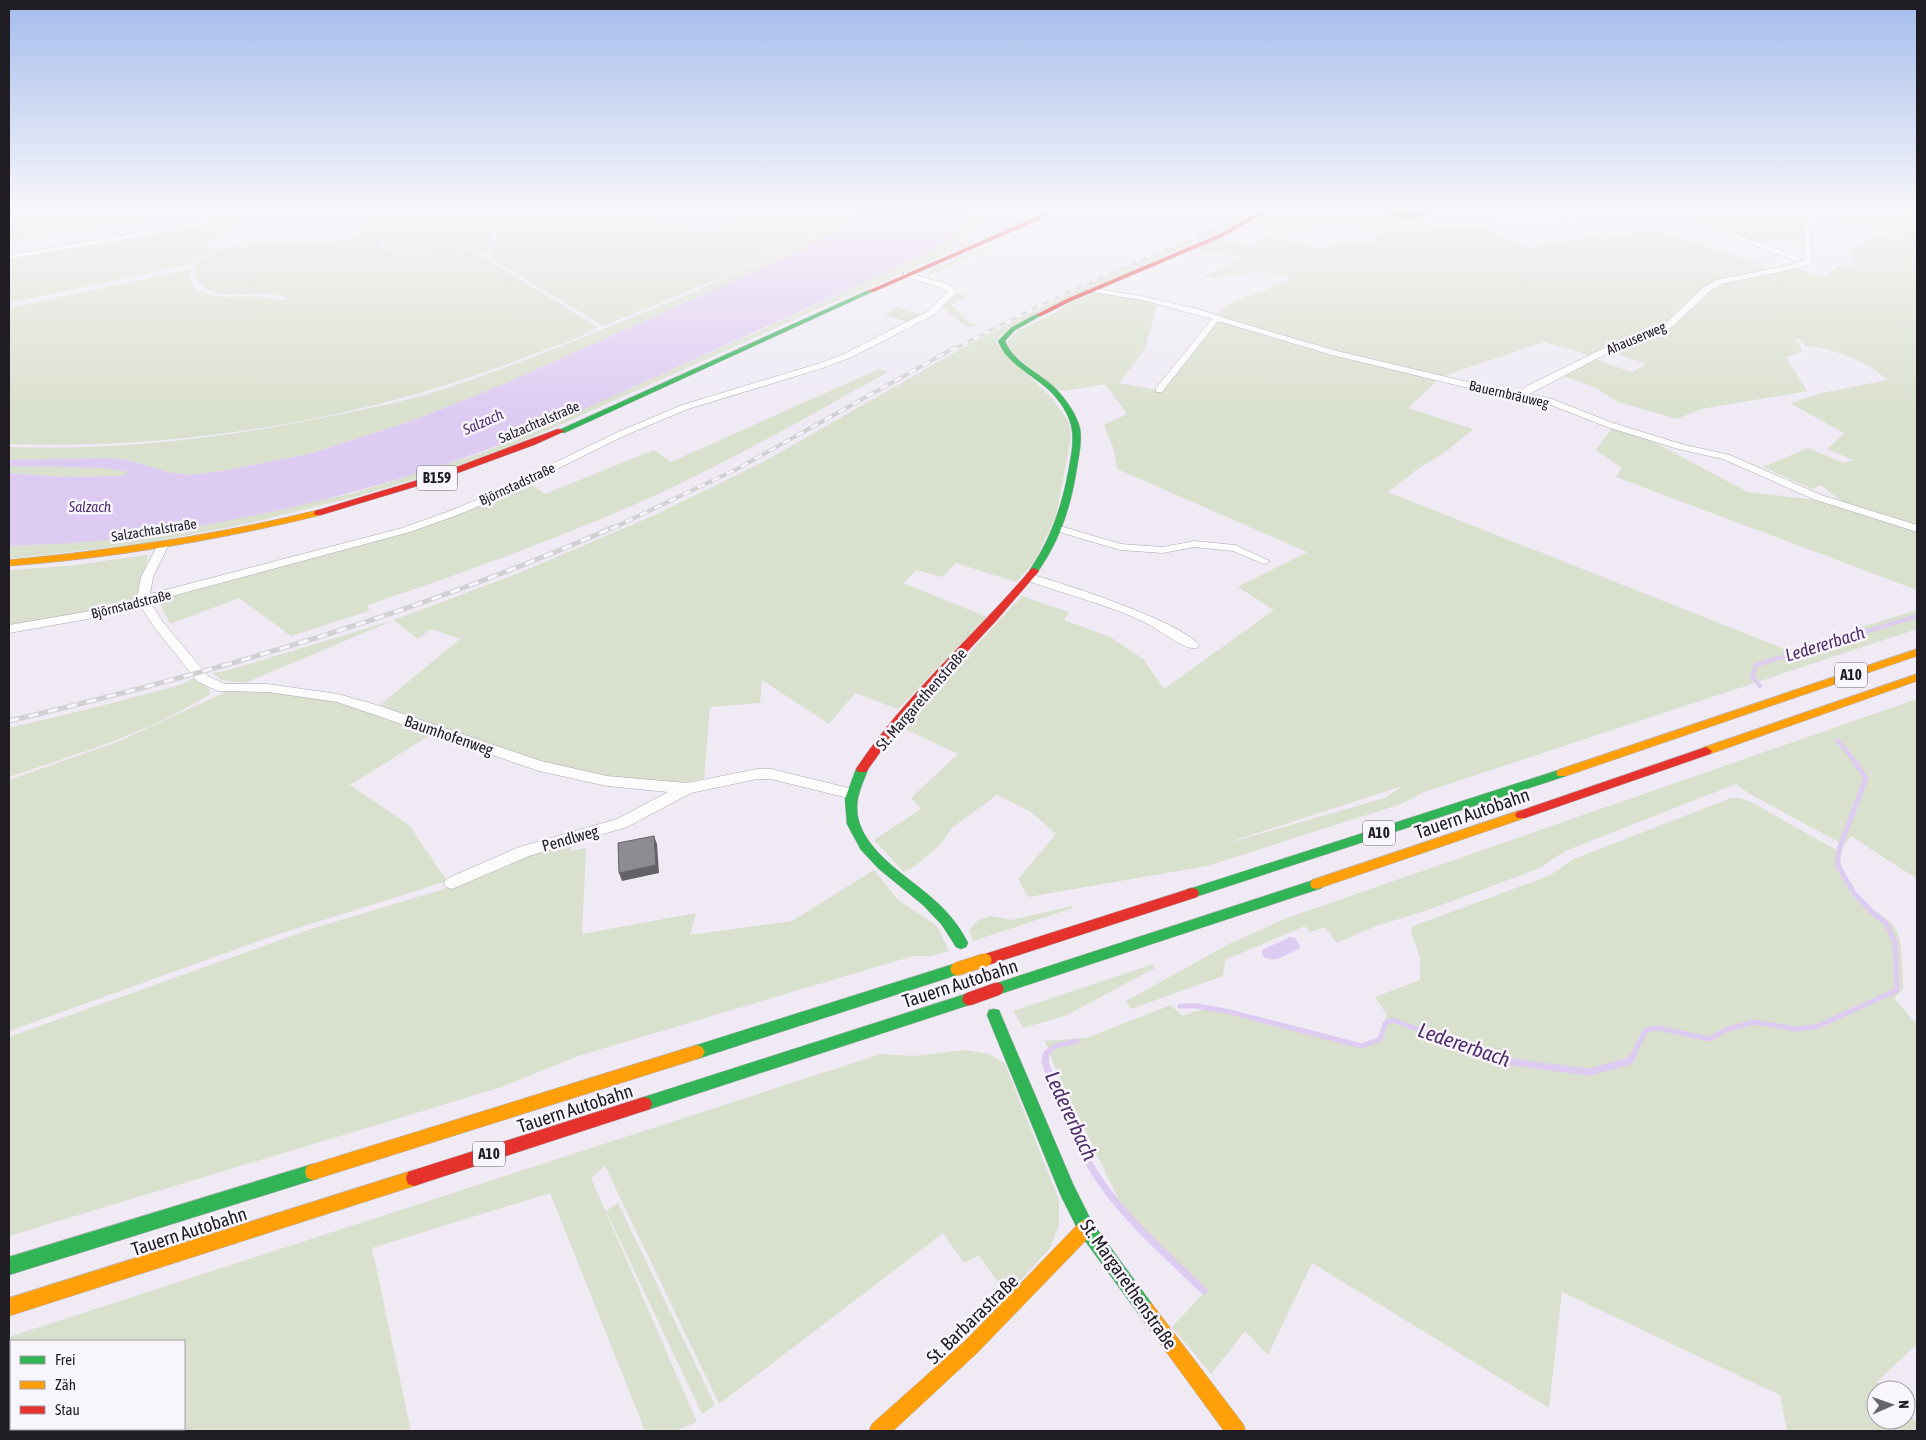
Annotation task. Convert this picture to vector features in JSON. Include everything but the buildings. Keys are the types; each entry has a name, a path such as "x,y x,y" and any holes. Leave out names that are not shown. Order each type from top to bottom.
{"main road":[{"name":"Salzachtalstraße","path":"9,563 58,559 163,544 242,530 354,503 480,463 549,436 900,277"},
{"path":"1092,290 1122,277"},
{"name":"St. Margarethenstraße","path":"961,943 952,924 877,860 864,845 856,832 851,814 852,794 863,769 875,749 905,712 1029,578 1060,529 1077,441 1076,425 1064,403 1044,382 1005,351 1001,341 1013,329 1092,290"},
{"name":"Tauern Autobahn","path":"9,1266 534,1104 985,960 1583,766 1917,652"},
{"name":"Tauern Autobahn","path":"9,1307 544,1137 997,990 1332,879 1917,677"},
{"path":"1844,703 1896,697"},
{"name":"St. Margarethenstraße","path":"994,1015 1067,1190 1086,1228 1236,1431"},
{"name":"St. Barbarastraße","path":"878,1431 971,1347 1086,1228"}],"street":[{"name":"Björnstadstraße","path":"9,628 110,612 143,600 397,532 451,514 490,498 623,433 685,408 823,365 849,355 930,313 953,292 945,286 917,277"},
{"name":"Ahauserweg","path":"1523,395 1528,389 1607,350 1653,334 1669,326 1707,289 1720,282 1743,277"},
{"name":"Bauernbräuweg","path":"1092,290 1150,300 1202,312 1335,353 1481,388 1523,395 1549,402 1610,425 1682,447 1726,457 1818,497 1917,529"},
{"path":"1159,390 1217,317"},
{"path":"1060,529 1120,547 1163,550 1194,544 1235,548 1264,561"},
{"path":"143,600 147,577 163,544"},
{"path":"1029,578 1141,617 1193,645"},
{"name":"Baumhofenweg","path":"143,600 158,624 203,679 223,688 268,688 338,698 539,766 607,781 687,788 757,774 771,774 852,794"},
{"name":"Pendlweg","path":"452,883 526,851 622,823 687,788"}],"green space":[{"path":"9,277 130,277 9,303"},
{"path":"153,277 191,277 191,281 196,288 212,295 261,297 278,300 288,299 268,294 225,294 205,288 196,277 516,277 593,324 596,328 567,342 455,382 393,400 330,415 202,436 137,442 73,445 9,444 9,308"},
{"path":"522,277 723,277 603,326"},
{"path":"726,277 742,277 502,385 412,421 309,454 228,470 190,475 168,472 127,460 106,458 9,460 9,447 49,448 129,445 209,437 327,417 432,393 535,356"},
{"path":"876,277 893,277 544,432 488,455 430,475 355,497 246,524 142,544 9,559 9,546 106,540 248,516 354,493 484,452"},
{"path":"1105,277 1119,277 1010,328 996,340 997,345 1053,399 1069,423 1071,438 1056,516 1035,561 1016,582 956,563 942,577 917,570 903,583 987,617 898,709 855,693 829,724 762,680 760,703 710,707 704,779 676,783 634,782 536,762 475,742 380,705 460,639 431,629 418,639 394,620 521,572 655,515 765,461 957,351 1020,318"},
{"path":"1289,277 1736,277 1715,282 1677,317 1656,330 1589,355 1544,342 1441,377 1338,353 1220,317 1218,312 1230,303 1290,280"},
{"path":"1746,277 1917,277 1917,528 1845,504 1821,485 1812,489 1763,467 1808,448 1844,463 1853,460 1827,449 1844,433 1790,403 1822,393 1887,380 1860,361 1827,350 1805,346 1799,339 1794,338 1802,352 1786,357 1807,391 1701,409 1677,419 1618,402 1594,387 1563,376 1594,359 1632,372 1646,364 1609,351 1658,334 1678,322 1700,299 1716,286"},
{"path":"1097,293 1157,303 1144,350 1119,383 1161,391 1218,320 1434,379 1435,383 1408,408 1473,429 1447,451 1416,470 1388,492 1787,650 1917,610 1917,629 1422,793 1401,804 1207,866 1028,897 1018,879 1056,834 1031,812 997,795 953,827 940,845 915,866 904,872 874,840 921,809 911,798 958,754 901,727 1022,596 1069,612 1064,620 1110,637 1143,659 1164,689 1274,610 1238,587 1307,552 1117,469 1114,450 1104,425 1127,414 1105,384 1064,391 1058,390 1013,354 1007,342 1017,331 1057,312 1073,301","holes":["1402,786 1385,798 1232,842"]},
{"path":"963,294 967,296 951,304 970,324 978,325 967,327 942,307 956,295"},
{"path":"895,307 922,315 909,322 885,315"},
{"path":"879,369 888,372 743,452 654,496 512,554 368,605 369,611 291,636 239,598 170,624 158,600 461,513 530,484 545,494 654,450 671,462"},
{"path":"1613,427 1642,436 1748,492 1824,501 1917,531 1917,590 1616,477 1622,468 1596,450"},
{"path":"9,466 106,468 128,472 122,476 63,477 9,473"},
{"path":"148,555 139,589 133,598 124,604 93,613 9,625 9,570 67,566"},
{"path":"394,620 245,683 222,680 212,673 226,671"},
{"path":"193,678 209,689 210,694 187,708 112,742 9,777 9,728 183,684"},
{"path":"228,691 270,692 327,699 373,712 432,734 350,785 409,825 447,881 273,936 9,1031 9,780 117,742"},
{"path":"1917,699 1917,879 1851,836 1844,845 1748,793 1736,784 1565,851 1540,868 1431,909 1376,926 1337,943 1325,927 1310,932 1305,926 1225,960 1223,976 1131,1009 1126,1001 1231,943 1287,918"},
{"path":"1731,798 1740,798 1751,802 1838,851 1844,873 1851,887 1866,904 1895,927 1901,952 1903,989 1894,998 1917,1025 1917,1344 1879,1380 1866,1380 1866,1430 1916,1430 1916,1422 1917,1431 1787,1431 1780,1395 1562,1292 1549,1408 1312,1263 1268,1355 1245,1331 1211,1374 1172,1327 1203,1294 1127,1217 1056,1070 1045,1041 1086,1038 1171,1005 1182,1016 1200,1010 1229,1010 1365,1046 1377,1041 1387,1015 1375,997 1420,980 1420,957 1411,933 1413,926 1549,876 1574,859"},
{"path":"571,840 571,851 586,848 582,934 696,913 690,935 792,921 874,870 898,900 937,926 949,951 931,956 913,956 578,1056 502,1087 9,1236 9,1037 311,929 441,890 527,852"},
{"path":"1072,906 1073,908 973,941 969,930 979,920 991,916 1012,920"},
{"path":"1153,964 1155,968 1065,1016 1023,1028 1013,1011"},
{"path":"965,1050 989,1054 1005,1064 1059,1200 1059,1225 1050,1248 1007,1295 979,1255 964,1263 943,1233 719,1404 605,1166 591,1178 697,1422 674,1431 645,1431 550,1193 372,1248 411,1431 9,1431 9,1337 881,1054 914,1056"},
{"path":"618,1203 715,1405 702,1414 606,1211"}],"water":[{"name":"Salzach","path":"742,277 875,277 538,430 433,468 326,499 218,523 107,540 9,546 9,473 63,477 122,476 128,472 106,468 9,466 9,460 106,458 127,460 168,472 190,475 228,470 309,454 412,421 502,385"},
{"path":"1290,937 1295,938 1300,946 1299,949 1275,959 1266,958 1262,955 1262,950"}],"waterway":[{"name":"Ledererbach","path":"1760,686 1752,676 1756,665 1917,616"},
{"name":"Ledererbach","path":"1837,740 1853,759"},
{"name":"Ledererbach","path":"1632,1057 1646,1030 1659,1028 1709,1039 1728,1029 1754,1022 1796,1029 1816,1027 1897,990 1895,942 1886,923 1874,914 1854,893 1837,864 1840,847 1866,778 1852,758"},
{"name":"Ledererbach","path":"1180,1006 1197,1006 1230,1012 1362,1046 1380,1039 1385,1024 1392,1020 1494,1057"},
{"name":"Ledererbach","path":"1046,1056 1046,1053 1055,1046 1077,1041"},
{"name":"Ledererbach","path":"1046,1056 1045,1062 1072,1131 1085,1157 1104,1187 1145,1234 1204,1291"},
{"name":"Ledererbach","path":"1490,1056 1505,1061 1589,1072 1630,1061 1633,1056"}],"railway":[{"path":"952,350 1038,306 1102,277"},
{"path":"611,529 737,469 954,348"},
{"path":"9,721 163,682 316,638 466,587 614,527"}],"traffic: fast":[{"path":"561,431 871,291"},
{"path":"1034,571 1043,559 1061,522 1071,482 1077,439 1073,419 1067,408 1053,390 1009,354 1001,341 1013,329 1039,315"},
{"path":"862,769 851,799 853,824 865,846 883,865 947,921 961,943"},
{"path":"1192,893 1562,773"},
{"path":"997,989 1317,884"},
{"path":"697,1052 957,969"},
{"path":"644,1104 969,999"},
{"path":"994,1015 1067,1190 1086,1228 1146,1310"},
{"path":"9,1266 313,1172"}],"traffic: slow":[{"path":"9,563 87,555 203,538 318,513"},
{"path":"1562,773 1917,652"},
{"path":"1706,751 1917,677"},
{"path":"1317,884 1521,815"},
{"path":"957,969 985,960"},
{"path":"313,1172 697,1052"},
{"path":"9,1307 414,1178"},
{"path":"879,1431 971,1347 1086,1228"},
{"path":"1146,1310 1236,1431"}],"traffic: jam":[{"path":"871,291 903,277"},
{"path":"1039,315 1123,277"},
{"path":"318,513 380,496 441,476 561,431"},
{"path":"862,769 900,716 991,620 1034,571"},
{"path":"1521,815 1706,751"},
{"path":"985,960 1192,893"},
{"path":"969,999 997,989"},
{"path":"414,1178 644,1104"}]}
